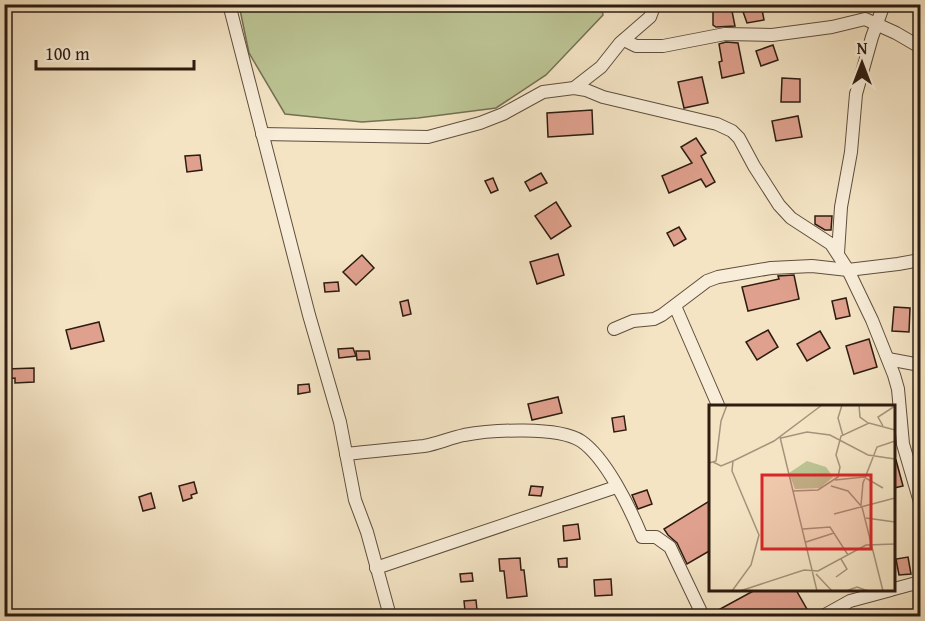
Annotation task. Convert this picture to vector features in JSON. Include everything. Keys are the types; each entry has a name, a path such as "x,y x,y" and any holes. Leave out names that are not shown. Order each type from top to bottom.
{"street":[{"path":"229,4 309,315 340,422 355,500 367,532 390,616"},
{"path":"574,88 601,67 624,40 650,18 655,4"},
{"path":"838,253 841,207 851,152 856,94 884,4"},
{"path":"624,40 636,46 663,46 725,34 772,35 832,27 865,19 921,47"},
{"path":"262,134 428,137 495,117 543,92 574,88 717,124 732,131 739,138 779,205 791,218 831,244 848,270 872,320 898,389 903,444 921,502"},
{"path":"614,329 633,321 654,319 708,281 733,274 812,266 848,270 921,260"},
{"path":"675,306 718,405"},
{"path":"888,359 921,365"},
{"path":"346,454 426,446 464,435 521,431 566,434 590,448 601,462 634,518 642,537 656,537 670,547 703,616"},
{"path":"376,568 616,487"},
{"path":"895,588 921,582"},
{"path":"823,616 849,602 885,591"}],"green space":[{"path":"601,4 603,15 546,75 496,108 418,118 362,122 285,114 249,53 239,5"}],"building":[{"path":"747,4 761,4 764,20 747,23 741,6 747,6"},
{"path":"713,6 731,6 735,26 716,27 713,25"},
{"path":"738,43 744,73 722,78 719,44"},
{"path":"773,45 778,60 761,66 756,51"},
{"path":"702,77 708,103 684,108 678,82"},
{"path":"782,78 800,79 800,102 781,102"},
{"path":"592,110 593,134 548,137 547,113"},
{"path":"798,116 802,137 776,141 772,121"},
{"path":"696,138 706,153 701,156 715,182 706,187 701,179 669,193 662,176 692,163 681,147"},
{"path":"200,155 202,170 187,172 185,156"},
{"path":"541,173 547,183 530,191 525,182"},
{"path":"493,178 498,190 491,193 485,181"},
{"path":"556,202 571,226 551,239 535,216"},
{"path":"815,216 832,216 831,230 825,230 815,224"},
{"path":"679,227 686,239 674,246 667,233"},
{"path":"558,254 564,275 537,284 530,262"},
{"path":"362,255 374,268 356,285 343,272"},
{"path":"794,275 799,299 748,311 742,287 779,279 778,276"},
{"path":"338,282 339,291 325,292 324,283"},
{"path":"846,298 850,316 836,319 832,301"},
{"path":"408,300 411,314 403,316 400,302"},
{"path":"894,307 910,308 909,332 892,331"},
{"path":"99,322 104,341 71,349 66,330"},
{"path":"768,330 778,347 757,360 746,342"},
{"path":"820,331 830,348 807,361 797,344"},
{"path":"869,339 877,367 854,374 846,346"},
{"path":"353,348 356,356 339,358 338,349"},
{"path":"356,351 369,351 370,359 357,360"},
{"path":"34,368 34,382 15,383 15,378 7,379 6,369"},
{"path":"309,384 310,392 298,394 298,385"},
{"path":"558,397 562,413 532,420 528,404"},
{"path":"624,416 626,430 614,432 612,418"},
{"path":"895,460 903,486 895,488"},
{"path":"194,482 197,493 191,495 192,498 183,501 179,486"},
{"path":"531,486 543,487 541,496 529,495"},
{"path":"647,490 652,504 638,509 632,495"},
{"path":"151,493 155,508 143,511 139,497"},
{"path":"709,501 709,551 687,564 677,543 664,529"},
{"path":"578,524 580,539 564,541 563,526"},
{"path":"908,557 911,574 899,575 896,559"},
{"path":"520,558 527,596 507,598 504,571 500,571 499,559"},
{"path":"567,558 567,567 559,567 558,559"},
{"path":"472,573 473,581 461,582 460,574"},
{"path":"611,579 612,595 595,596 594,580"},
{"path":"753,591 797,591 808,611 798,616 711,616"},
{"path":"476,600 477,610 465,611 464,601"}]}
